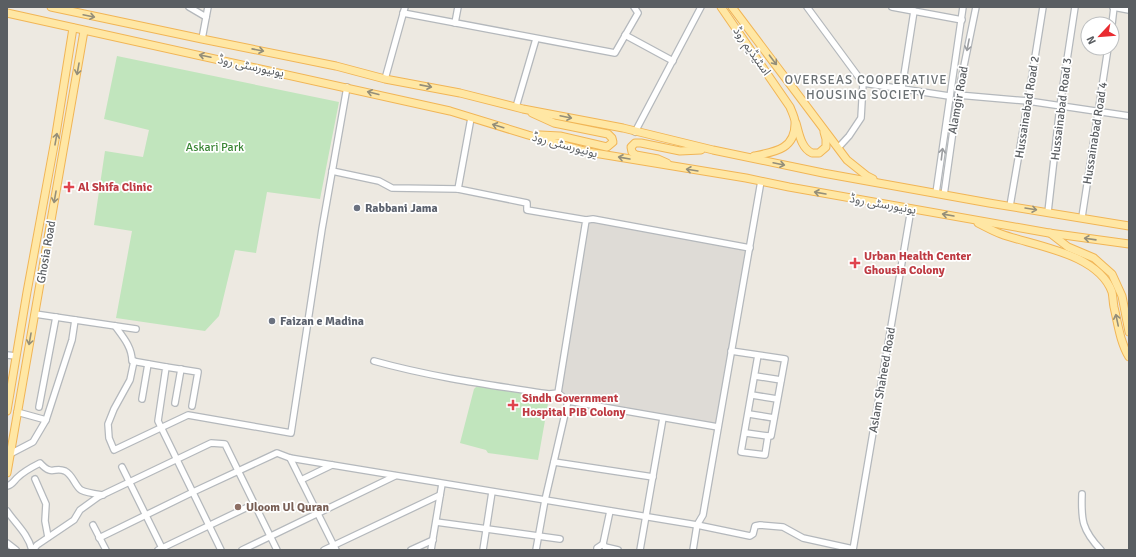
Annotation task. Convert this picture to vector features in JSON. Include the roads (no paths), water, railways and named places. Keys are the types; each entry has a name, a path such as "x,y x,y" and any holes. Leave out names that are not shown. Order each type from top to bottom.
{"main road":[{"name":"یونیورسٹی روڈ","path":"51,7 336,66 385,79 460,93 519,108 565,116 823,173 1129,226"},
{"name":"اسٹیڈیم روڈ","path":"727,8 790,107 802,143 812,153 819,153 826,146 826,139 822,126"},
{"name":"اسٹیڈیم روڈ","path":"727,8 822,126 847,160 867,176 894,186"},
{"name":"یونیورسٹی روڈ","path":"7,13 450,111 588,152 761,181 1049,233 1129,244"},
{"path":"7,411 10,376 16,356 23,318 56,135 73,28"},
{"name":"Ghosia Road","path":"7,473 84,30"},
{"path":"519,108 554,123 608,134 612,138 613,142 607,147 560,136 528,135"},
{"path":"750,157 776,152 786,147 793,138 795,122"},
{"path":"676,167 658,159 636,155 632,152 631,147 634,143 641,143 680,151 714,150"},
{"path":"969,219 1000,233 1062,252 1092,267 1104,279 1112,292 1120,334 1129,357"},
{"path":"1049,233 1068,247 1094,258 1112,274 1122,296 1129,332"},
{"path":"23,318 34,317"}],"street":[{"path":"189,7 206,17"},
{"path":"202,39 208,7"},
{"path":"455,23 458,7"},
{"path":"385,79 404,10 455,23 615,53 638,13 634,7"},
{"path":"635,132 701,7"},
{"path":"807,7 863,83 861,118 849,136 838,148"},
{"path":"892,7 962,20"},
{"name":"Alamgir Road","path":"936,193 963,7"},
{"name":"Alamgir Road","path":"944,194 958,95 976,7"},
{"name":"Hussainabad Road 2","path":"1010,206 1028,102 1042,7"},
{"name":"Hussainabad Road 3","path":"1048,212 1060,106 1075,7"},
{"path":"1113,7 1129,10"},
{"path":"902,88 914,11"},
{"path":"625,35 673,61"},
{"path":"519,108 536,39"},
{"name":"Hussainabad Road 4","path":"1082,217 1107,56"},
{"path":"863,83 949,96"},
{"path":"115,326 128,342 132,354 132,361 134,361 130,380 114,409 108,424 109,438 114,450 188,415 291,433 332,171 347,87"},
{"path":"958,95 1028,102 1129,116"},
{"path":"458,189 471,118"},
{"path":"332,171 379,181 392,188 458,189 527,203 527,210 586,220 593,219 750,248"},
{"path":"693,550 697,525 703,515 761,181"},
{"name":"Aslam Shaheed Road","path":"853,550 911,209"},
{"path":"558,393 586,220"},
{"path":"34,317 56,317 136,329"},
{"path":"39,407 56,317"},
{"path":"10,454 33,442 46,420 72,340 75,320"},
{"path":"731,352 758,355 785,359 771,436 768,436 765,455 742,452 758,355"},
{"path":"7,355 16,356"},
{"path":"134,361 198,372 192,406"},
{"path":"374,362 446,378 549,394 558,393 568,401 718,426"},
{"path":"142,399 148,364"},
{"path":"166,367 158,421 221,550"},
{"path":"175,403 181,370"},
{"path":"755,376 781,380"},
{"path":"752,395 777,399"},
{"path":"536,550 545,500 568,401"},
{"path":"17,412 46,420"},
{"path":"749,414 774,418"},
{"path":"640,550 663,418"},
{"path":"746,433 768,436"},
{"path":"7,511 25,533 32,550 48,537 74,520 80,510 103,495 211,443 225,444 277,550"},
{"path":"99,538 192,492 277,453 290,458 697,525 750,536 753,534 755,526 783,527 803,538 853,550"},
{"path":"290,458 335,548"},
{"path":"554,462 653,477"},
{"path":"7,486 27,470 40,463 50,471 63,470 68,473 81,490 103,495"},
{"path":"301,480 332,465"},
{"path":"122,467 146,514 161,549 254,504"},
{"path":"242,550 395,476"},
{"path":"35,479 46,504 45,520 48,537"},
{"path":"431,550 442,484"},
{"path":"483,550 492,492"},
{"path":"1082,494 1082,514 1084,526 1101,550"},
{"path":"324,550 335,548 440,495"},
{"path":"597,550 597,548 603,544 610,511"},
{"path":"436,522 560,539"},
{"path":"93,525 106,550"},
{"path":"411,550 433,540"},
{"path":"7,543 16,550"},
{"path":"603,544 605,547 618,550"}],"place":[{"name":"Al Shifa Clinic","path":"69,187"},
{"name":"Rabbani Jama","path":"357,208"},
{"name":"Urban Health Center Ghousia Colony","path":"855,263"},
{"name":"Faizan e Madina","path":"272,321"},
{"name":"Sindh Government Hospital PIB Colony","path":"513,405"},
{"name":"Uloom Ul Quran","path":"238,507"}],"district":[{"name":"OVERSEAS COOPERATIVE HOUSING SOCIETY","path":"866,86"}],"park label":[{"name":"Askari Park","path":"215,147"}]}
